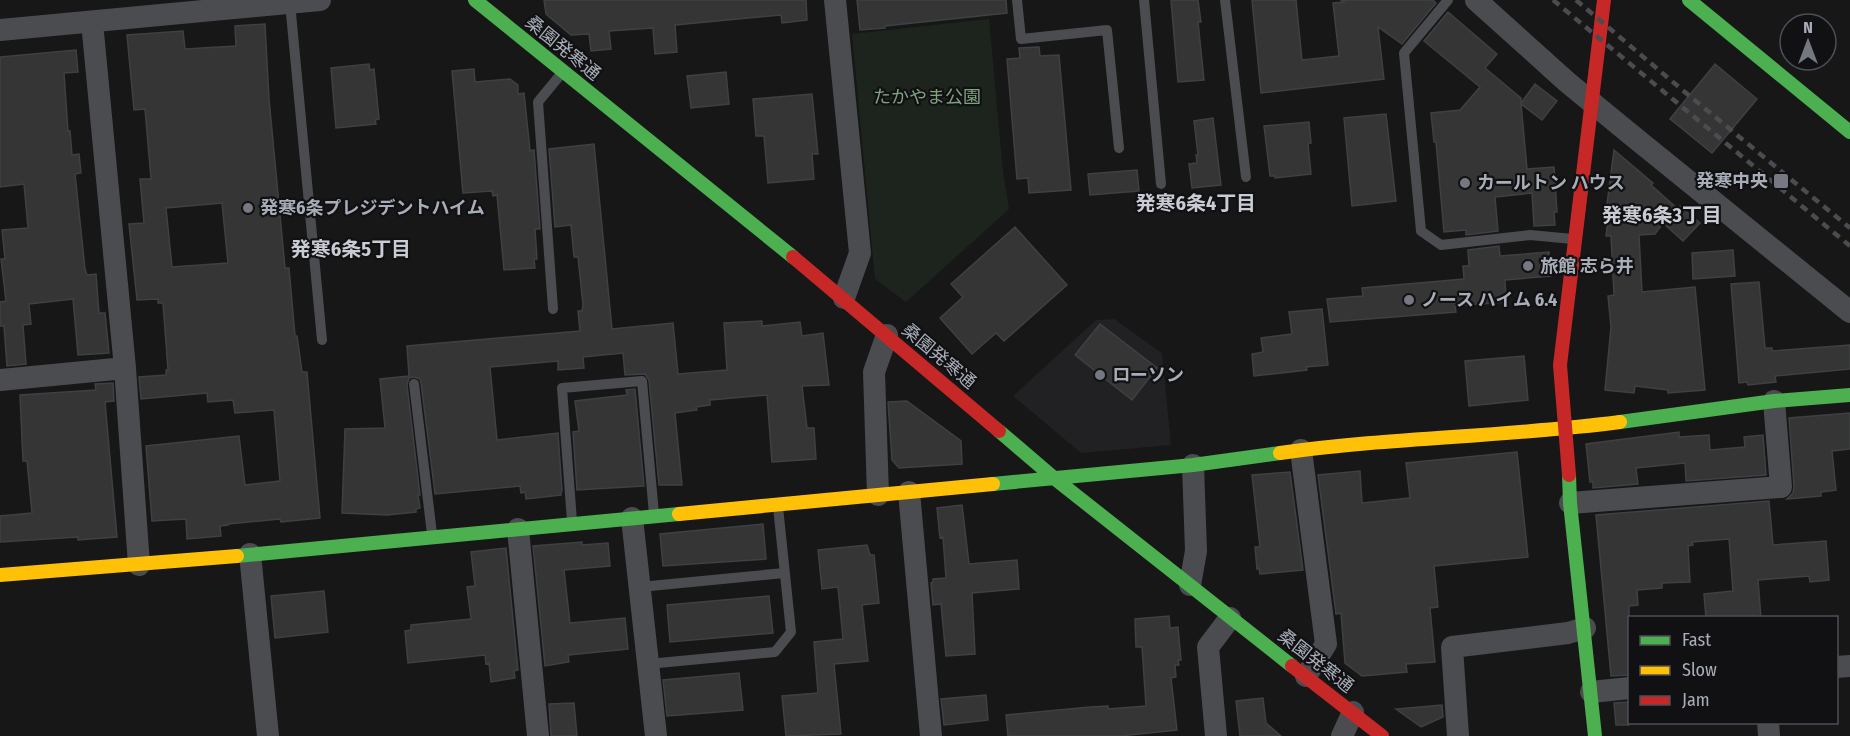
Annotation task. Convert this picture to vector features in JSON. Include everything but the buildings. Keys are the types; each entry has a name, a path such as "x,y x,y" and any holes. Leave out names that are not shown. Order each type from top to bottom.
{"street":[{"path":"0,30 320,0"},
{"name":"桑園発寒通","path":"475,0 844,298 1054,478 1382,736"},
{"path":"835,0 860,253 844,298"},
{"path":"1476,0 1629,133 1850,312"},
{"path":"1596,736 1570,503 1560,364 1604,0"},
{"path":"1689,0 1850,132"},
{"path":"92,22 125,369 139,565"},
{"path":"878,495 874,372 887,335"},
{"path":"0,380 125,369"},
{"path":"0,575 139,565 1192,465 1301,450 1566,429 1774,401 1850,396"},
{"path":"1570,503 1781,487 1774,401"},
{"path":"1301,450 1326,644 1306,676"},
{"path":"1190,585 1196,551 1192,465"},
{"path":"909,492 931,736"},
{"path":"643,517 640,587 656,736"},
{"path":"518,529 538,736"},
{"path":"250,554 268,736"},
{"path":"1216,736 1208,647 1230,618"},
{"path":"1458,736 1452,647 1568,633 1585,628"},
{"path":"1591,692 1628,688"},
{"path":"1342,736 1353,712"}],"lane":[{"path":"1017,0 1021,39 1107,30 1119,148"},
{"path":"1144,0 1161,184"},
{"path":"1225,0 1246,177"},
{"path":"1448,0 1404,53 1420,231 1441,244 1530,235 1576,240"},
{"path":"282,2 322,340"},
{"path":"553,309 538,102 564,72"},
{"path":"572,524 561,388 642,381 643,517"},
{"path":"414,384 432,537"},
{"path":"648,664 775,652 791,632 778,504"},
{"path":"640,587 784,573"}],"shaded area":[{"name":"ローソン","path":"1114,319 1162,353 1171,445 1081,453 1013,396 1096,320"}],"green space":[{"name":"たかやま公園","path":"989,19 1003,172 1009,209 906,302 875,279 852,34"}],"railway":[{"path":"1553,0 1850,246"},
{"path":"1576,0 1850,228"}],"traffic: fast":[{"path":"475,0 793,257"},
{"path":"1689,0 1850,132"},
{"path":"1620,422 1774,401 1850,395"},
{"path":"999,431 1054,478 1292,666"},
{"path":"993,484 1193,465 1280,453"},
{"path":"1569,475 1595,736"},
{"path":"237,556 679,514"}],"traffic: slow":[{"path":"1280,453 1620,422"},
{"path":"679,514 993,484"},
{"path":"0,575 237,556"}],"traffic: jam":[{"path":"1569,475 1560,365 1604,0"},
{"path":"793,257 999,431"},
{"path":"1292,666 1382,736"}],"place":[{"name":"発寒中央","path":"1781,181"},
{"name":"カールトン ハウス","path":"1465,183"},
{"name":"発寒6条プレジデントハイム","path":"248,208"},
{"name":"旅館 志ら井","path":"1528,266"},
{"name":"ノース ハイム 6.4","path":"1409,300"},
{"name":"ローソン","path":"1100,375"}],"district":[{"name":"発寒6条4丁目","path":"1196,203"},
{"name":"発寒6条3丁目","path":"1662,215"},
{"name":"発寒6条5丁目","path":"351,249"}]}
